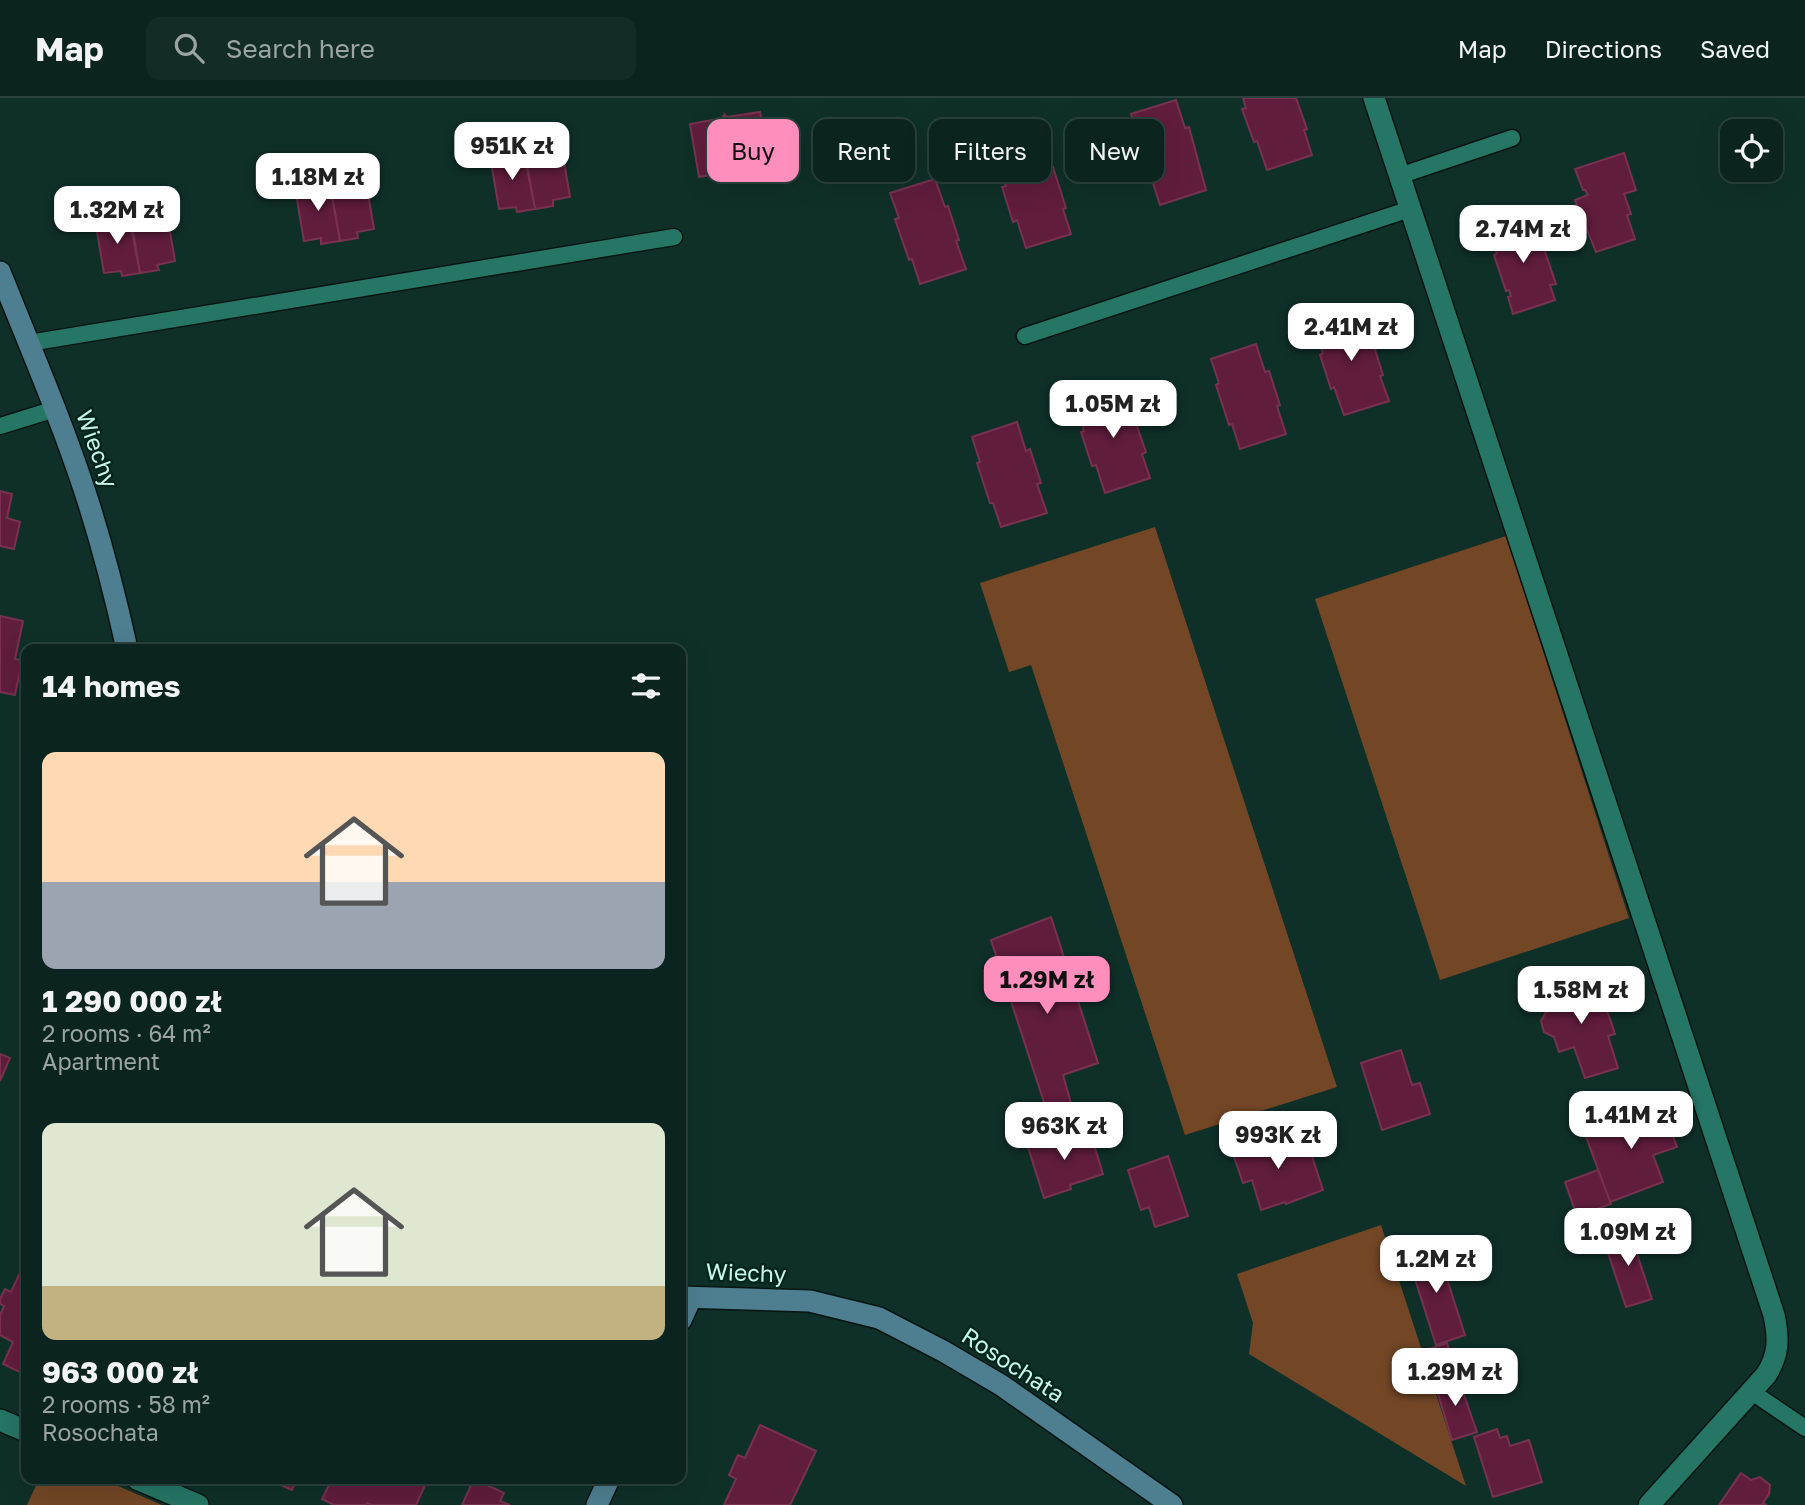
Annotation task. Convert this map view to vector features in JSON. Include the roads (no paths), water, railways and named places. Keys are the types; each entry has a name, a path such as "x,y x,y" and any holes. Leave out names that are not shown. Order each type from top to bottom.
{"street":[{"path":"1374,98 1774,1315 1779,1338 1771,1367 1752,1392 1649,1505"},
{"name":"Wiechy","path":"0,272 55,409 87,498 116,598 126,644"},
{"name":"Wiechy","path":"686,1297 810,1301"},
{"name":"Rosochata","path":"810,1301 879,1318 943,1351 1001,1385 1172,1505"},
{"path":"0,1420 21,1429"},
{"path":"148,1484 198,1505"},
{"path":"597,1505 607,1484"}],"lane":[{"path":"1399,176 1512,138"},
{"path":"1025,336 1410,209"},
{"path":"29,344 674,237"},
{"path":"0,426 55,409"},
{"path":"1752,1392 1805,1428"}]}
